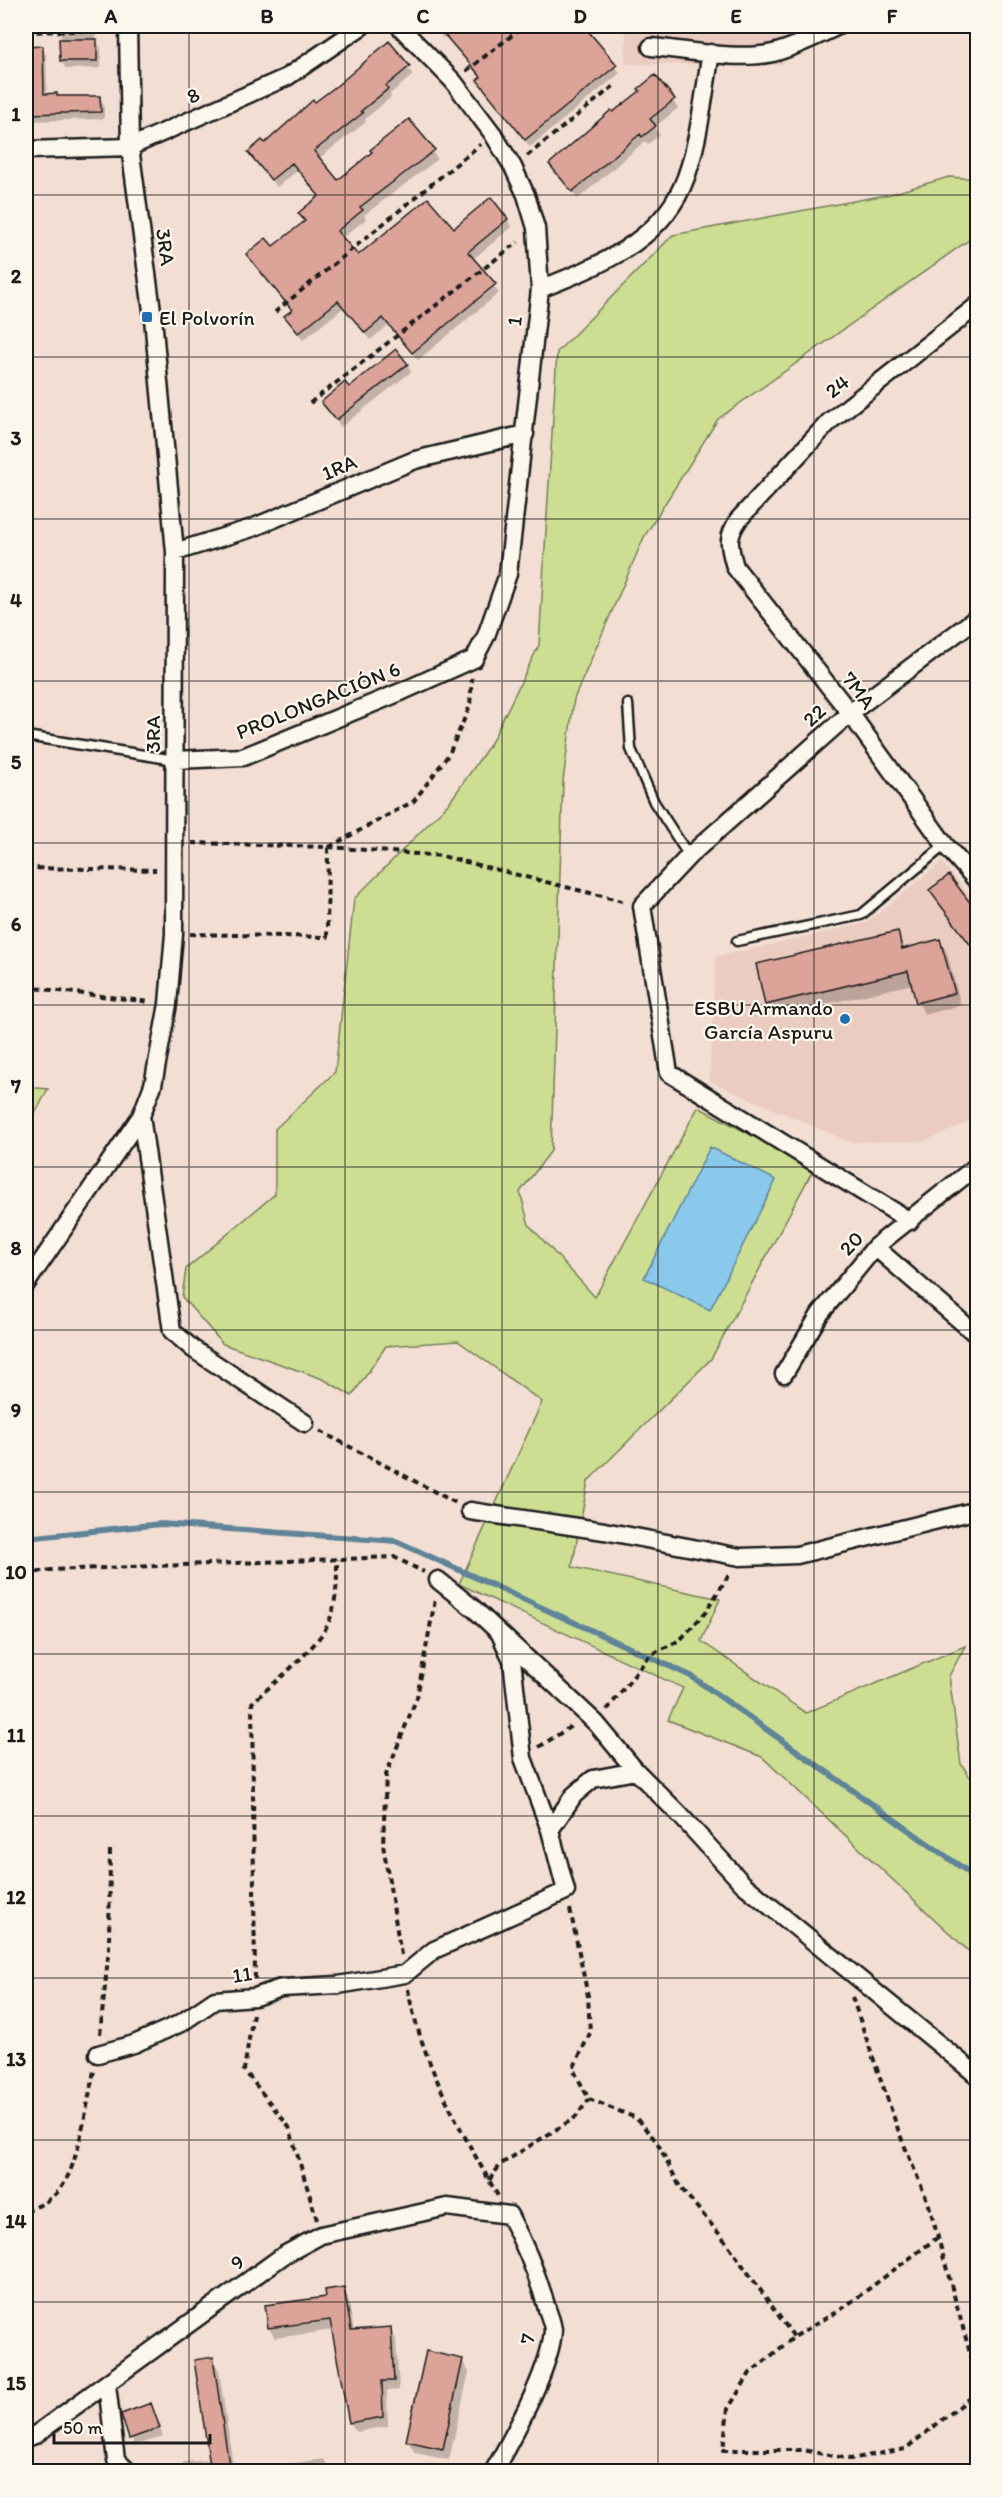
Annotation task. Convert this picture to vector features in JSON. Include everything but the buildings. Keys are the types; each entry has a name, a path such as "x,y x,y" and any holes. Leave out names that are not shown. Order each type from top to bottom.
{"street":[{"name":"8","path":"26,150 130,147 287,77 362,26"},
{"name":"1","path":"399,26 453,81 493,134 513,167 526,195 536,228 540,289 508,574 486,636 474,659"},
{"path":"651,47 743,55 772,53 810,40 838,26"},
{"path":"128,27 130,147"},
{"path":"540,289 590,269 614,256 644,236 663,217 682,187 694,144 711,53"},
{"name":"3RA","path":"26,1284 141,1116 153,1085 168,1004 174,934 175,870 175,552 153,318 130,147"},
{"name":"24","path":"740,519 830,421 977,305"},
{"name":"1RA","path":"175,552 252,528 415,460 525,434"},
{"name":"7MA","path":"740,519 732,529 728,542 735,567 850,713 945,845 978,882"},
{"name":"22","path":"642,906 689,856 850,713 978,617"},
{"name":"PROLONGACIÓN 6","path":"175,760 243,757 403,692 474,659"},
{"path":"642,906 669,1073 910,1221"},
{"path":"141,1116 172,1331 193,1349 305,1423"},
{"name":"20","path":"784,1374 820,1314 875,1247 978,1165"},
{"path":"875,1247 978,1336"},
{"path":"470,1511 604,1531 740,1557 797,1555 978,1510"},
{"path":"438,1580 596,1723 636,1771 680,1814 743,1884 978,2076"},
{"path":"500,1634 512,1660 523,1758 550,1830 566,1891"},
{"path":"550,1830 574,1795 593,1779 636,1771"},
{"name":"11","path":"98,2054 134,2044 181,2023 215,2000 255,1996 281,1988 338,1986 405,1974 434,1950 566,1891"},
{"name":"9","path":"26,2438 35,2435 107,2385 284,2255 321,2235 447,2207 509,2215"},
{"name":"7","path":"493,2472 535,2387 543,2368 553,2330 541,2284 527,2249 509,2215"},
{"path":"107,2385 116,2460 129,2472"}],"lane":[{"path":"628,704 631,749 654,802 689,856"},
{"path":"26,736 175,760"},
{"path":"737,941 861,915 945,845"}],"path":[{"path":"453,81 524,26"},
{"path":"26,32 128,27"},
{"path":"513,167 615,85"},
{"path":"274,312 493,134"},
{"path":"310,403 536,228"},
{"path":"328,847 414,801 449,754 470,706 474,659"},
{"path":"174,843 328,847 442,856 642,906"},
{"path":"174,934 327,937 328,847"},
{"path":"26,868 175,870"},
{"path":"26,987 168,1004"},
{"path":"305,1423 470,1511"},
{"path":"26,1574 51,1570 394,1557 438,1580 417,1697 386,1775 383,1844 413,2016 436,2081 489,2180 501,2164 576,2116 589,2099"},
{"path":"523,1758 569,1726 596,1723 650,1655 680,1640 705,1613 740,1557"},
{"path":"321,2235 289,2127 244,2070 255,1996 252,1703 303,1658 330,1621 337,1589 337,1559"},
{"path":"26,2210 49,2199 61,2188 73,2162 98,2054 109,1948 110,1848"},
{"path":"566,1891 588,1996 590,2033 573,2069 589,2099 636,2118 657,2142 680,2187 726,2242 794,2337"},
{"path":"852,1995 900,2134 929,2205 978,2382"},
{"path":"938,2237 843,2308 794,2337 750,2373 728,2409 723,2450 803,2450 850,2459 905,2449 978,2392"}],"shaded area":[{"path":"626,26 784,26 783,65 625,64"},
{"name":"ESBU Armando García Aspuru","path":"942,862 977,904 977,1118 926,1141 850,1142 709,1081 716,957 866,923"}],"green space":[{"path":"949,177 977,179 977,234 718,419 644,537 574,699 563,781 551,1151 520,1192 529,1225 595,1297 698,1107 814,1168 711,1359 588,1481 572,1567 720,1599 701,1641 806,1713 965,1646 949,1676 961,1764 977,1787 977,1959 762,1757 668,1720 683,1688 459,1584 542,1402 458,1341 386,1346 352,1396 323,1379 223,1344 182,1297 186,1269 275,1194 275,1129 335,1072 354,899 449,803 491,743 539,645 557,352 673,235 891,194"},
{"path":"26,1087 48,1089 26,1131"}],"water":[{"path":"710,1147 776,1180 710,1310 644,1278"}],"waterway":[{"path":"26,1538 161,1524 396,1541 691,1676 978,1879"}],"place":[{"name":"El Polvorín","path":"147,317"},
{"name":"ESBU Armando García Aspuru","path":"845,1019"}]}
